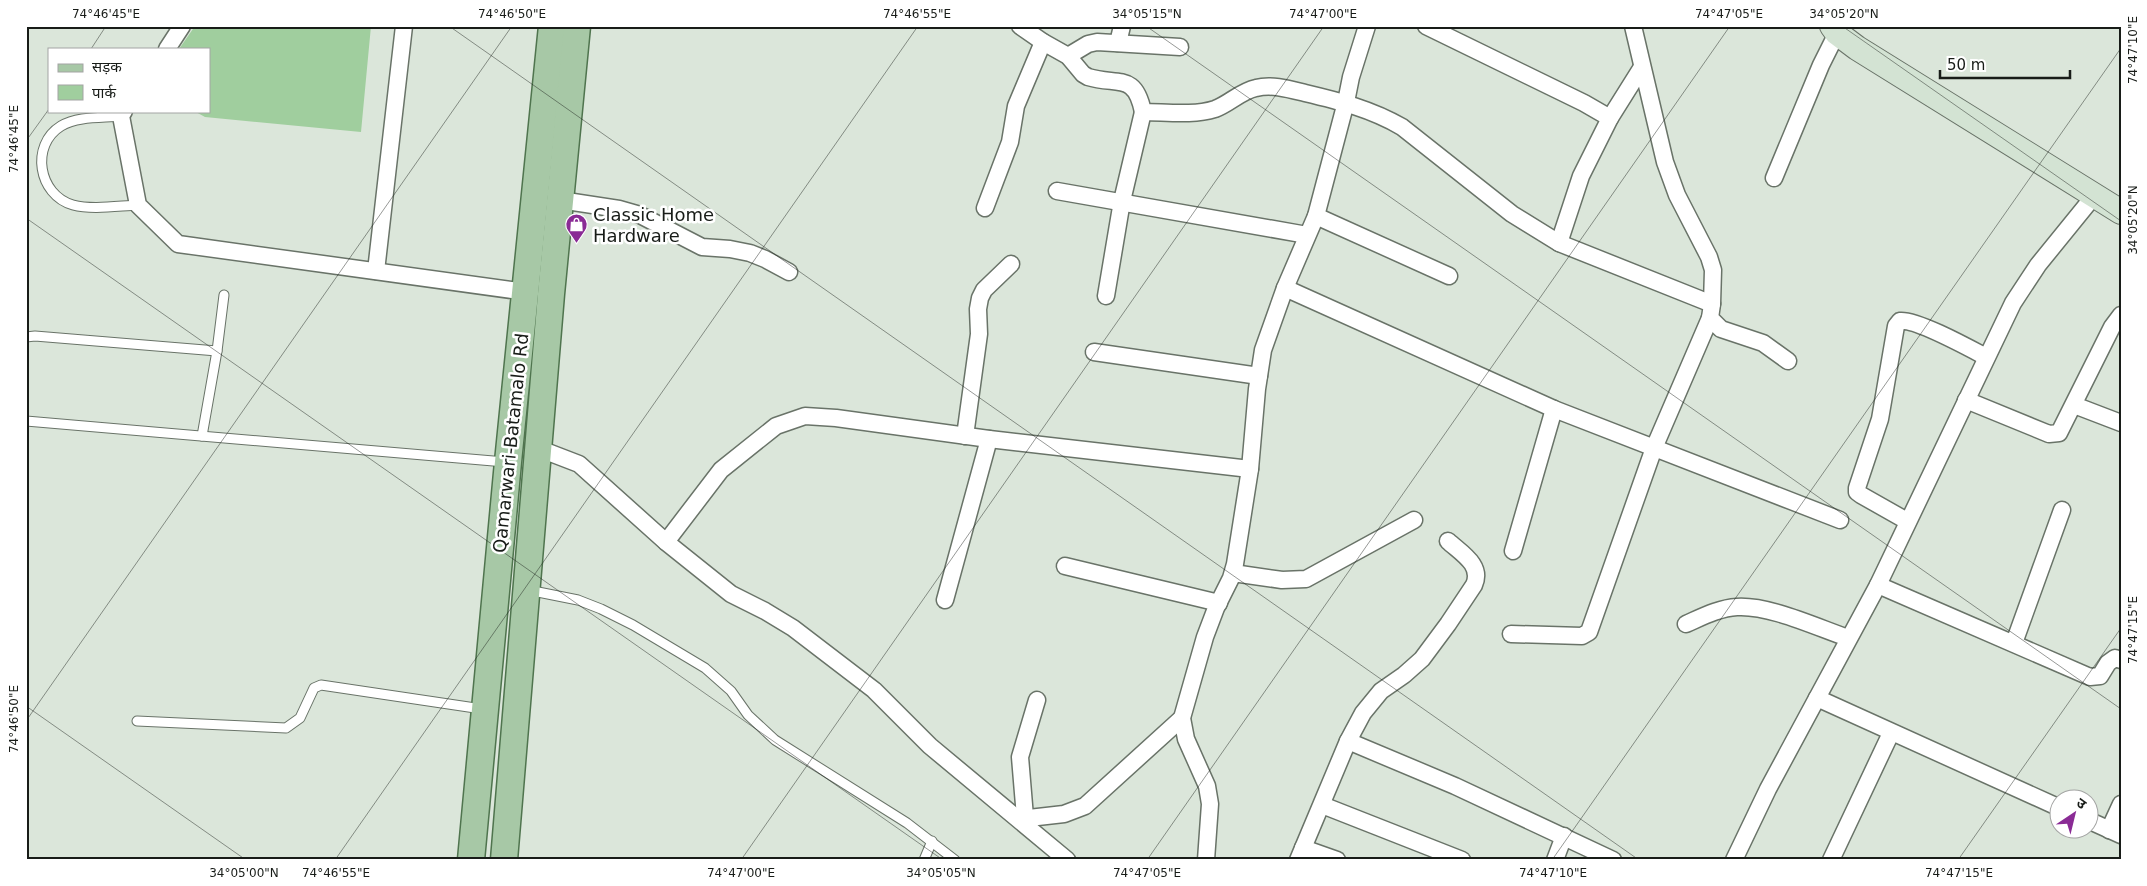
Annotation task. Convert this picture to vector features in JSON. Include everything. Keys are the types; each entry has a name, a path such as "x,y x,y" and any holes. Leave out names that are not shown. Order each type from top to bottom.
{"main road":[{"name":"Qamarwari-Batamalo Rd","path":"471,860 508,462 552,26"},
{"name":"Qamarwari-Batamalo Rd","path":"504,860 560,200 577,26"}],"street":[{"path":"168,48 182,26"},
{"path":"376,271 404,26"},
{"path":"1020,26 1068,56 1083,74 1088,77 1123,81 1129,84 1140,98 1143,112 1122,202 1106,296"},
{"path":"1118,42 1122,26"},
{"path":"1206,860 1210,804 1207,786 1186,739 1182,718 1205,637 1233,573 1250,469 1263,350 1285,288 1316,216 1346,102 1350,77 1367,26"},
{"path":"1426,26 1584,103 1610,118"},
{"path":"1511,634 1582,636 1589,632 1654,448 1711,311 1713,270 1709,257 1677,195 1665,162 1633,26"},
{"path":"1774,178 1835,30 1858,48 2121,212"},
{"path":"985,208 1010,142 1016,106 1043,42"},
{"path":"1068,56 1088,44 1118,42 1180,47"},
{"path":"1559,243 1581,176 1610,118 1642,67"},
{"path":"1143,112 1201,112 1216,109 1235,97 1255,88 1273,86 1346,102 1383,116 1402,127 1512,214 1559,243 1711,311 1721,329 1763,343 1788,361"},
{"path":"123,114 138,205 178,244 526,292"},
{"path":"1057,191 1307,235"},
{"path":"1734,860 1768,789 1878,585 2013,303 2038,265 2094,196"},
{"path":"560,200 619,209 640,215 702,247 750,253 766,258 789,272"},
{"path":"1316,216 1449,276"},
{"path":"966,436 979,334 978,309 980,298 984,290 1011,264"},
{"path":"1285,288 1554,409 1840,520"},
{"path":"1966,400 2054,435 2062,430 2112,327 2121,315"},
{"path":"1907,522 1857,492 1880,419 1896,326 1900,321 1911,323 1950,339 1986,357"},
{"path":"1094,352 1259,376"},
{"path":"2074,405 2121,423"},
{"path":"1513,550 1554,409"},
{"path":"666,542 721,470 776,426 804,416 836,418 989,439 1250,469"},
{"path":"945,600 989,439"},
{"path":"540,449 579,464 666,542 731,594 765,610 792,628 874,690 930,746 1022,818 1067,860"},
{"path":"2014,643 2062,510"},
{"path":"1233,573 1282,580 1306,579 1414,520"},
{"path":"1337,860 1301,854 1348,741 1371,702 1381,691 1404,675 1422,659 1474,585 1477,574 1473,565 1448,541"},
{"path":"1065,566 1219,603"},
{"path":"1878,585 2095,678 2100,676 2111,660 2115,658 2121,660"},
{"path":"1686,624 1716,611 1736,607 1762,609 1848,638"},
{"path":"1817,698 2050,804"},
{"path":"1022,818 1020,757 1037,700"},
{"path":"1022,818 1064,814 1085,806 1182,718"},
{"path":"1831,860 1891,733"},
{"path":"1348,741 1455,786 1614,860"},
{"path":"1322,804 1462,860"},
{"path":"2100,825 2115,832 2121,804"},
{"path":"1555,860 1564,836"}],"lane":[{"path":"123,114 78,120 59,128 45,144 42,160 43,176 54,194 72,204 82,206 138,205"},
{"path":"202,436 217,351 224,295"},
{"path":"26,337 35,336 217,351"},
{"path":"26,421 508,462"},
{"path":"528,590 578,600 601,609 633,625 705,668 731,691 748,715 776,740 907,823 955,860"},
{"path":"137,721 286,728 300,718 314,688 320,685 485,709"},
{"path":"924,860 932,842"}],"green space":[{"path":"195,26 371,26 361,132 205,117 196,112 210,112 210,48 180,48"}],"place":[{"name":"Classic Home Hardware","path":"577,244"}]}
